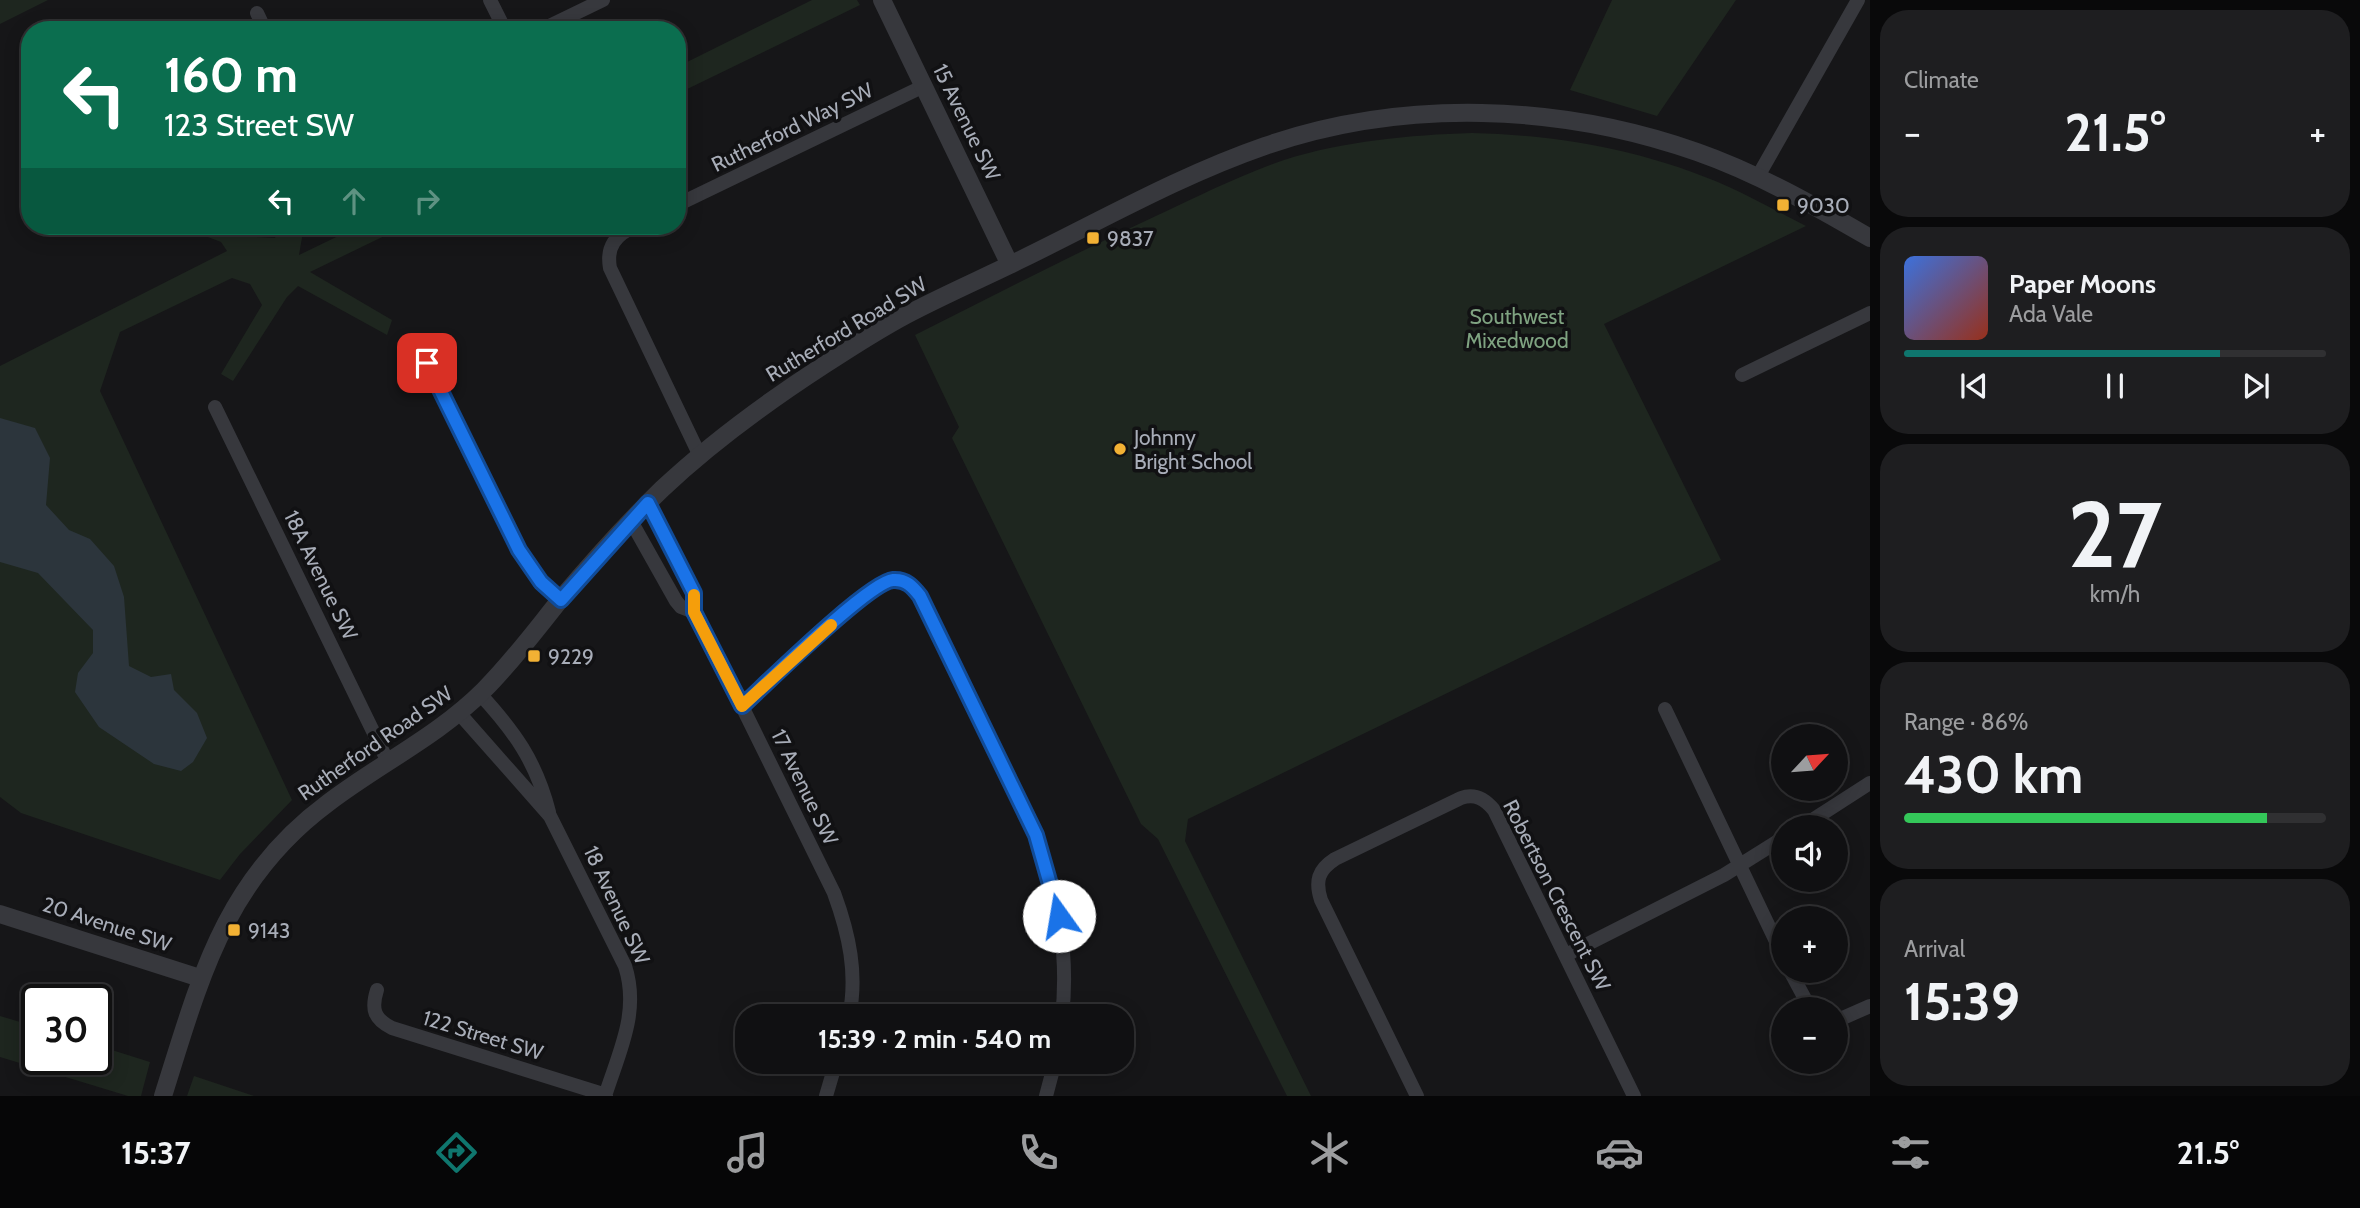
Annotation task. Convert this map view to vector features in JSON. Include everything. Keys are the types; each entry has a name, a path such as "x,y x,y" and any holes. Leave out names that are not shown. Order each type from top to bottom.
{"street":[{"path":"490,0 500,21"},
{"path":"560,21 603,0"},
{"name":"15 Avenue SW","path":"882,0 1010,265"},
{"path":"1757,178 1858,0"},
{"path":"257,13 261,21"},
{"name":"Rutherford Way SW","path":"686,201 924,86"},
{"name":"Rutherford Road SW","path":"163,1096 200,978 224,924 261,867 305,821 330,801 459,713 480,694 631,521 700,456 754,414 902,317 1190,177 1265,146 1323,130 1392,118 1448,113 1567,119 1628,131 1672,144 1723,162 1757,178 1870,238"},
{"path":"620,235 610,248 610,268 700,456"},
{"path":"1742,374 1870,313"},
{"path":"415,340 519,550 541,582 561,600"},
{"name":"18A Avenue SW","path":"215,407 388,762"},
{"path":"648,503 694,593 694,612"},
{"name":"17 Avenue SW","path":"631,521 676,601 681,607 694,612 834,893 851,956 853,976 850,1004"},
{"path":"742,706 853,606 883,583 896,580 909,583 920,596 1036,835 1055,897 1062,935 1063,1004"},
{"name":"18 Avenue SW","path":"480,694 505,722 541,782 550,816 621,956 631,987 632,1001 627,1027 606,1095"},
{"path":"1665,709 1771,931"},
{"name":"18 Avenue SW","path":"459,713 550,816"},
{"path":"1820,815 1870,783"},
{"name":"Robertson Crescent SW","path":"1417,1096 1321,900 1317,881 1326,865 1461,798 1473,795 1494,810 1634,1096"},
{"path":"1566,956 1740,865 1771,846"},
{"name":"20 Avenue SW","path":"0,914 200,978"},
{"name":"122 Street SW","path":"377,990 373,1003 374,1012 382,1022 393,1028 606,1095"},
{"path":"1848,1016 1870,1006"},
{"path":"826,1096 832,1074"},
{"path":"1046,1096 1052,1074"}],"green space":[{"path":"0,0 48,0 0,24"},
{"path":"812,0 857,0 860,5 686,90 686,63"},
{"path":"1612,0 1736,0 1657,116 1570,90"},
{"name":"Southwest Mixedwood","path":"1472,133 1571,141 1635,155 1698,174 1806,226 1604,324 1721,560 1188,819 1185,841 1311,1096 1287,1096 1158,839 1141,824 952,438 959,427 915,335 1097,244 1220,186 1284,160 1307,153 1401,137"},
{"path":"203,235 275,238 276,235 302,235 299,255 340,235 386,235 310,272 392,320 387,335 298,286 287,297 233,381 221,374 262,305 250,284 232,278 120,332 100,391 292,800 240,854 220,880 21,813 0,797 0,366 227,251 221,242"},
{"path":"0,1016 21,1022 21,1063 0,1057"},
{"path":"112,1050 150,1062 141,1096 128,1096 59,1075 112,1075"},
{"path":"194,1076 254,1096 187,1096"}],"shaded area":[{"path":"0,418 35,428 50,458 46,505 69,530 90,539 114,566 124,597 129,666 151,677 171,674 174,690 197,713 207,738 193,762 181,771 154,764 99,727 75,692 78,673 93,653 93,630 38,573 0,562"}],"slow traffic":[{"path":"694,595 694,612 742,706 831,625"}],"place":[{"name":"9030","path":"1783,205"},
{"name":"9837","path":"1093,238"},
{"name":"Johnny Bright School","path":"1120,449"},
{"name":"9229","path":"534,656"},
{"name":"9143","path":"234,930"}],"route":[{"path":"427,363 519,550 541,582 561,600 648,503 694,593 694,612 742,706 822,632 875,588 888,581 901,580 909,583 920,596 1025,808 1043,855 1059,916"}]}
